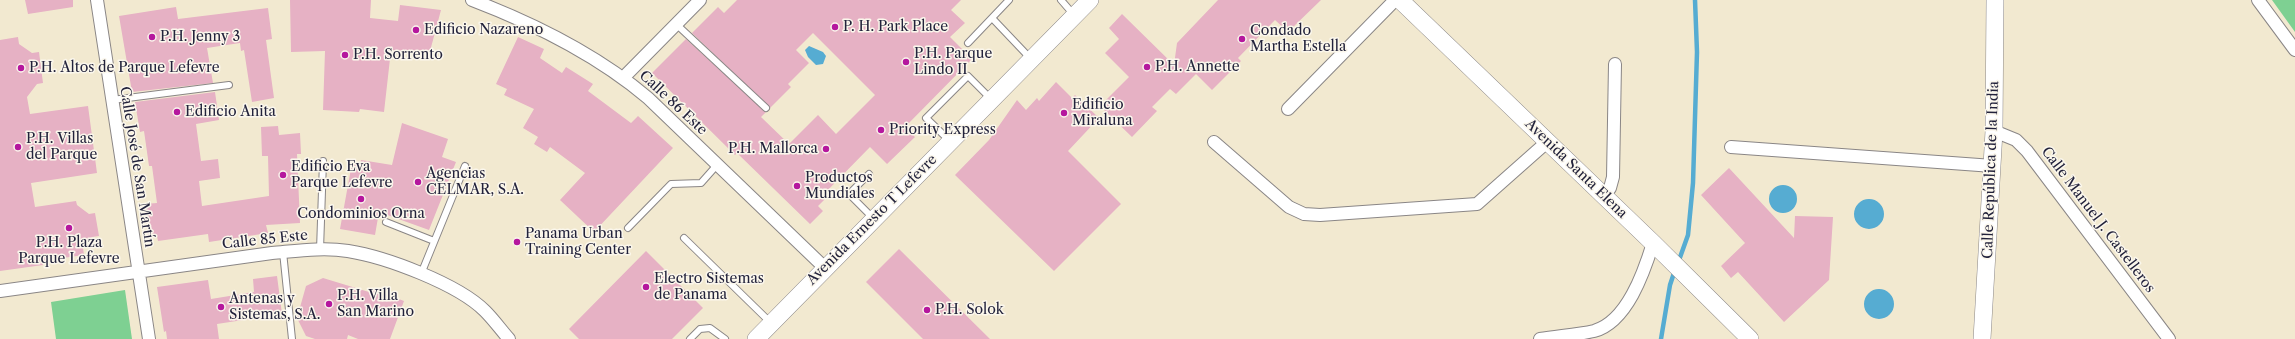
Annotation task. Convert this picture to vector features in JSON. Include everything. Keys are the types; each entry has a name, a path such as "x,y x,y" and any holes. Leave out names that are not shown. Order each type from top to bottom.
{"street":[{"name":"Calle José de San Martín","path":"99,0 112,100 149,339"},
{"name":"Calle 86 Este","path":"472,0 542,29 624,77 648,98 825,268"},
{"path":"624,77 700,0"},
{"name":"Avenida Ernesto T Lefevre","path":"756,339 873,218 1090,0"},
{"path":"1288,109 1395,0"},
{"name":"Avenida Santa Elena","path":"1400,0 1656,245 1750,339"},
{"name":"Calle República de la India","path":"1982,339 1993,166 1995,0"},
{"path":"2258,0 2295,50"},
{"path":"1604,196 1610,188 1613,177 1616,64"},
{"name":"Calle Manuel J. Castelleros","path":"1994,131 2016,140 2027,151 2169,339"},
{"path":"1214,142 1289,207 1304,214 1320,215 1477,204 1547,142"},
{"path":"1731,147 1993,166"},
{"path":"1540,339 1595,331 1616,318 1632,296 1656,245"},
{"name":"Calle 85 Este","path":"0,291 283,252 320,250 347,251 377,258 421,274 448,286 485,310 509,339"}],"lane":[{"path":"968,42 1009,0"},
{"path":"1060,0 1075,15"},
{"path":"992,18 1032,59"},
{"path":"676,24 766,108"},
{"path":"950,141 926,118 968,76 992,99"},
{"path":"112,100 229,84"},
{"path":"320,250 323,160"},
{"path":"421,274 465,166"},
{"path":"628,228 671,184 700,183 718,166"},
{"path":"869,174 849,194 873,218"},
{"path":"386,222 434,241"},
{"path":"684,238 771,323"},
{"path":"283,252 292,339"},
{"path":"690,339 700,329 710,328 725,339"}],"green space":[{"path":"2272,0 2295,0 2295,32"},
{"path":"125,290 132,339 56,339 51,302"}],"water":[{"path":"809,46 823,52 826,56 823,64 816,65 808,57 805,50"},
{"path":"1783,185 1793,189 1797,199 1793,209 1783,213 1773,209 1769,199 1773,189"},
{"path":"1869,199 1875,200 1883,208 1883,220 1875,228 1869,229 1863,228 1855,220 1854,214 1855,208 1863,200"},
{"path":"1879,289 1890,293 1894,304 1890,315 1879,319 1868,315 1864,304 1868,293"}],"building":[{"path":"25,0 73,0 73,7 28,14"},
{"path":"290,0 371,0 370,18 398,21 400,5 441,10 429,55 391,50 384,112 360,109 359,112 323,110 325,51 291,52"},
{"path":"737,0 961,0 951,10 965,23 950,37 972,59 905,127 915,137 887,164 870,147 824,194 827,197 818,206 823,211 810,224 737,153 735,155 652,73 686,39 766,112 761,117 789,144 818,115 836,134 875,95 813,33 796,50 809,63 788,84 791,87 770,108 692,33 718,7 724,13"},
{"path":"1218,0 1321,0 1288,32 1275,20 1238,58 1241,61 1212,90 1196,74 1176,94 1170,89 1152,107 1157,111 1132,137 1100,106 1129,77 1105,53 1119,39 1109,28 1122,14 1174,65 1177,43"},
{"path":"176,7 178,19 268,8 272,39 266,40 274,98 252,102 244,50 241,51 240,43 207,48 213,83 132,92 119,16"},
{"path":"18,37 19,44 32,53 39,52 43,83 37,84 27,97 30,114 88,106 97,173 31,183 35,207 76,201 77,205 89,214 95,213 99,236 92,237 83,248 84,255 42,261 43,265 0,271 0,40"},
{"path":"518,37 544,49 540,58 562,73 566,67 593,84 588,91 631,123 638,116 673,148 594,232 560,200 585,173 550,147 547,152 534,144 538,137 523,128 534,109 504,95 507,89 496,84"},
{"path":"1056,82 1072,98 1075,95 1099,118 1068,151 1121,204 1054,271 955,175 989,140 1017,100 1026,110 1037,98 1039,101"},
{"path":"215,92 219,120 196,124 201,161 218,159 220,178 199,181 202,206 269,196 268,156 262,156 261,127 278,126 279,135 300,133 301,154 297,154 300,223 266,225 268,233 209,242 208,234 158,241 157,236 148,237 144,204 157,203 152,166 149,166 144,131 140,132 135,102"},
{"name":"Agencias CELMAR, S.A.","path":"402,123 448,139 442,157 456,162 429,230 379,212 375,235 340,229 352,163 360,164 361,160 392,165"},
{"path":"1729,168 1794,238 1795,216 1833,217 1829,280 1784,322 1738,272 1731,278 1721,266 1745,243 1701,195"},
{"name":"P.H. Solok","path":"899,249 990,339 923,339 866,282"},
{"name":"Electro Sistemas de Panama","path":"646,251 703,308 672,339 579,339 569,329"},
{"name":"Antenas y Sistemas, S.A.","path":"277,276 282,314 217,324 219,339 167,339 166,331 164,332 157,287 208,280 211,299 254,292 253,279"},
{"path":"323,278 369,292 370,288 404,301 390,339 358,339 348,335 347,339 315,339 306,336 297,318 306,286"}],"waterway":[{"path":"1678,263 1688,235 1693,183 1697,52 1695,0"},
{"path":"1661,339 1670,285 1675,270"}],"place":[{"name":"P. H. Park Place","path":"835,27"},
{"name":"Edificio Nazareno","path":"416,30"},
{"name":"P.H. Jenny 3","path":"152,37"},
{"name":"Condado Martha Estella","path":"1242,39"},
{"name":"P.H. Sorrento","path":"345,55"},
{"name":"P.H. Parque Lindo II","path":"906,62"},
{"name":"P.H. Annette","path":"1147,67"},
{"name":"P.H. Altos de Parque Lefevre","path":"21,68"},
{"name":"Edificio Anita","path":"177,112"},
{"name":"Edificio Miraluna","path":"1064,113"},
{"name":"Priority Express","path":"881,130"},
{"name":"P.H. Villas del Parque","path":"18,147"},
{"name":"P.H. Mallorca","path":"826,149"},
{"name":"Edificio Eva Parque Lefevre","path":"283,175"},
{"name":"Agencias CELMAR, S.A.","path":"418,182"},
{"name":"Productos Mundiales","path":"797,186"},
{"name":"Condominios Orna","path":"361,199"},
{"name":"P.H. Plaza Parque Lefevre","path":"69,228"},
{"name":"Panama Urban Training Center","path":"517,242"},
{"name":"Electro Sistemas de Panama","path":"646,287"},
{"name":"P.H. Villa San Marino","path":"329,304"},
{"name":"Antenas y Sistemas, S.A.","path":"221,307"},
{"name":"P.H. Solok","path":"927,310"}]}
